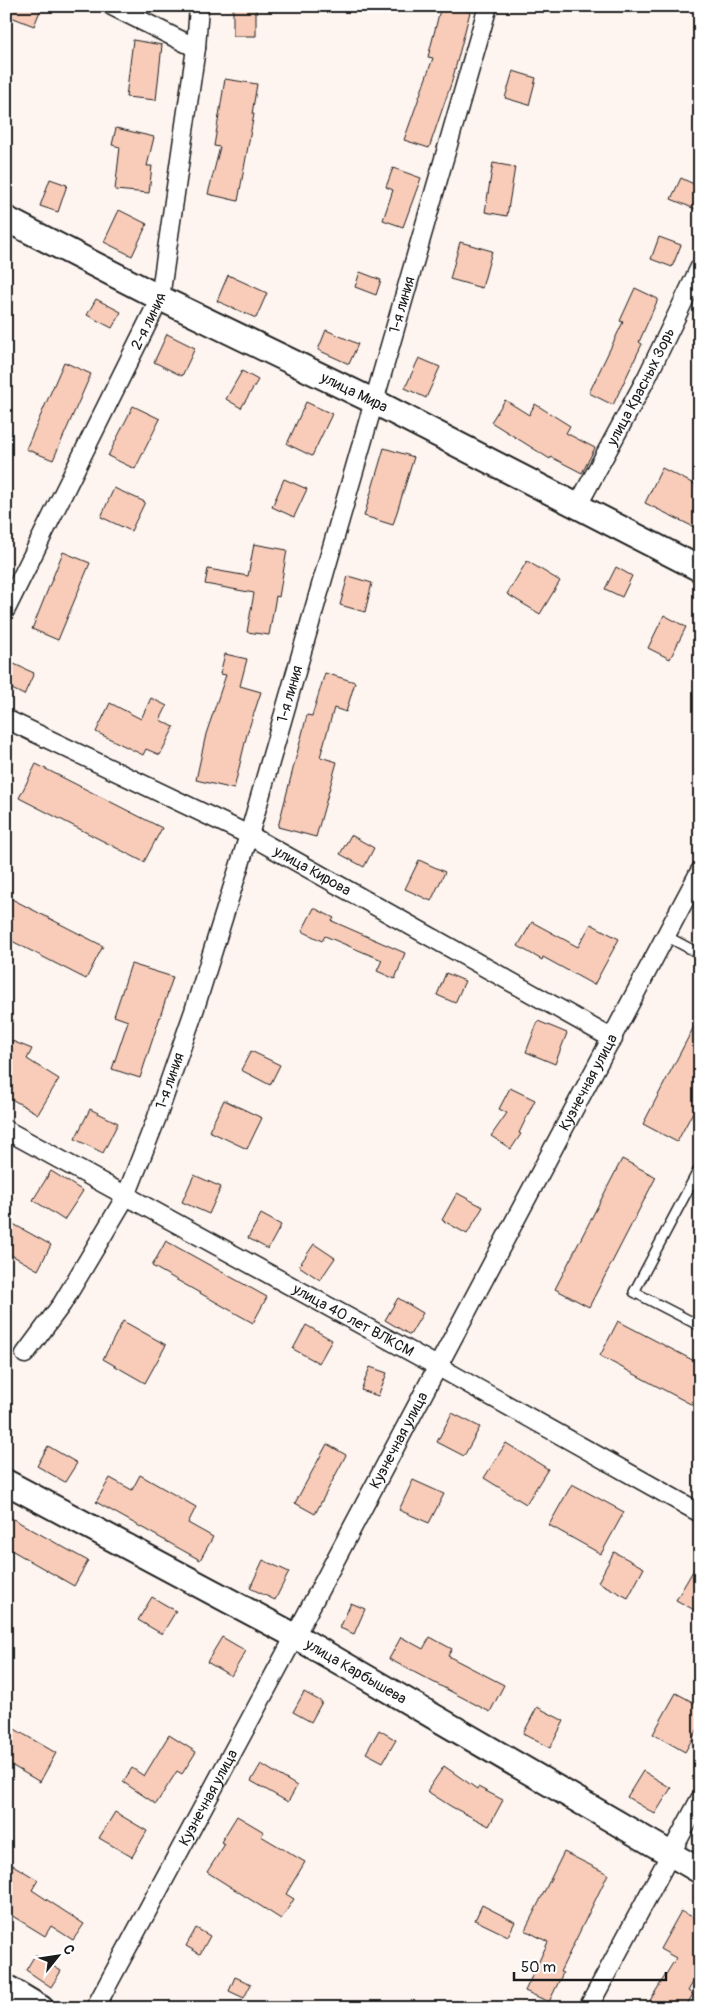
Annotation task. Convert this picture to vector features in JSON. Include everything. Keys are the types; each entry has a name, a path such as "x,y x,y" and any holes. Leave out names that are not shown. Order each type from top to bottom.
{"street":[{"path":"112,6 196,48"},
{"name":"2-я линия","path":"6,609 160,298 196,48 199,6"},
{"name":"1-я линия","path":"25,1354 62,1304 126,1196 194,1011 249,835 488,6"},
{"name":"улица Мира","path":"6,220 160,298 374,400 700,569"},
{"name":"улица Красных Зорь","path":"578,505 647,377 700,267"},
{"name":"улица Кирова","path":"6,719 249,835 613,1038"},
{"name":"Кузнечная улица","path":"96,2008 613,1038 700,871"},
{"name":"улица 40 лет ВЛКСМ","path":"6,1130 437,1366 700,1513"},
{"name":"улица Карбышева","path":"6,1482 295,1636 700,1871"},
{"path":"588,2008 700,1799"},
{"path":"6,1987 40,2008"}],"lane":[{"path":"666,936 700,954"},
{"path":"700,1166 634,1292 700,1326"}],"building":[{"path":"6,6 42,6 34,26 6,15"},
{"path":"233,6 256,6 256,36 233,36"},
{"path":"441,6 449,6 470,12 452,81 429,148 404,140 433,58 428,57"},
{"path":"133,40 162,45 156,100 126,97"},
{"path":"513,71 536,78 529,105 505,98"},
{"path":"225,79 257,84 252,114 254,114 238,201 208,194 220,147 214,146"},
{"path":"116,128 154,137 147,166 152,166 149,193 115,190 120,147 112,145"},
{"path":"493,163 515,167 507,216 485,212"},
{"path":"393,168 421,178 403,227 383,220 393,190 386,187"},
{"path":"681,178 700,187 700,211 671,199"},
{"path":"50,179 67,185 58,212 40,206"},
{"path":"119,210 147,224 132,256 104,242"},
{"path":"659,237 681,245 672,267 651,259"},
{"path":"460,242 492,251 482,288 450,279"},
{"path":"360,272 381,280 376,295 355,287"},
{"path":"228,275 267,293 256,318 217,301"},
{"path":"635,288 658,299 639,342 642,344 613,405 589,393 623,322 620,321"},
{"path":"96,299 121,312 112,328 87,315"},
{"path":"326,330 358,344 349,364 318,350"},
{"path":"167,334 195,348 182,376 154,362"},
{"path":"419,358 440,367 426,398 405,388"},
{"path":"64,362 91,374 53,460 26,449"},
{"path":"242,371 258,380 241,408 226,399"},
{"path":"505,400 529,415 535,404 570,426 566,433 595,448 582,473 551,457 550,459 491,422"},
{"path":"306,402 332,414 312,456 287,444"},
{"path":"133,406 160,419 135,469 108,456"},
{"path":"384,448 414,457 393,525 364,516"},
{"path":"662,468 700,487 700,530 645,503"},
{"path":"284,479 307,489 294,517 272,507"},
{"path":"114,488 145,502 131,531 101,517"},
{"path":"254,544 287,550 279,597 276,596 269,635 247,632 254,593 205,584 208,569 248,576"},
{"path":"63,552 90,563 58,640 32,629"},
{"path":"527,561 560,581 540,614 507,594"},
{"path":"616,567 632,576 622,597 605,589"},
{"path":"348,576 372,583 365,612 340,605"},
{"path":"664,615 686,627 670,659 648,648"},
{"path":"225,654 247,659 240,686 261,692 247,734 234,789 196,780 206,734 226,675 220,674"},
{"path":"14,664 34,673 24,695 6,686 6,681"},
{"path":"325,673 355,682 346,712 334,708 320,757 337,762 316,837 278,827 307,715 312,716"},
{"path":"151,698 167,706 160,720 174,727 160,755 146,749 143,755 96,732 110,703 141,719"},
{"path":"36,764 162,828 144,862 19,798"},
{"path":"351,835 374,848 364,867 340,854"},
{"path":"419,860 445,872 431,901 405,889"},
{"path":"6,896 103,946 86,979 6,938"},
{"path":"314,908 334,918 332,921 405,953 395,979 377,971 382,960 325,936 322,941 302,931"},
{"path":"532,922 578,947 591,924 619,939 594,985 543,957 542,960 518,946"},
{"path":"131,964 173,977 140,1078 112,1069 128,1021 114,1016"},
{"path":"446,973 465,981 455,1003 437,995"},
{"path":"700,1015 700,1099 677,1142 643,1124"},
{"path":"538,1021 567,1033 555,1064 526,1052"},
{"path":"12,1041 32,1049 27,1059 59,1079 38,1114 6,1096 6,1056"},
{"path":"251,1051 280,1065 270,1085 241,1070"},
{"path":"510,1088 535,1100 519,1133 521,1134 511,1149 491,1136 507,1113 499,1109"},
{"path":"224,1100 262,1118 247,1149 209,1131"},
{"path":"90,1109 118,1123 103,1153 75,1139"},
{"path":"622,1159 656,1177 589,1307 555,1289"},
{"path":"51,1171 83,1191 64,1220 33,1200"},
{"path":"194,1175 221,1187 209,1214 182,1202"},
{"path":"457,1193 483,1207 467,1234 442,1220"},
{"path":"261,1214 281,1225 268,1249 248,1238"},
{"path":"6,1220 51,1245 38,1270 6,1252"},
{"path":"166,1241 267,1297 253,1323 152,1266"},
{"path":"314,1244 335,1258 320,1280 299,1266"},
{"path":"398,1298 423,1313 410,1335 385,1320"},
{"path":"123,1321 166,1345 145,1383 103,1359"},
{"path":"618,1321 700,1364 700,1409 600,1356"},
{"path":"306,1325 332,1340 319,1363 293,1349"},
{"path":"370,1367 387,1373 378,1396 361,1390"},
{"path":"452,1413 480,1427 464,1456 437,1442"},
{"path":"506,1443 548,1469 526,1504 484,1478"},
{"path":"327,1444 346,1455 315,1514 295,1503"},
{"path":"48,1446 77,1463 65,1482 37,1466"},
{"path":"140,1475 196,1507 188,1523 213,1537 200,1560 96,1502 110,1478 132,1490"},
{"path":"413,1480 444,1494 429,1523 399,1510"},
{"path":"572,1484 624,1512 601,1554 549,1525"},
{"path":"6,1515 88,1561 74,1586 6,1547"},
{"path":"614,1552 644,1568 628,1598 598,1582"},
{"path":"700,1559 700,1613 676,1600"},
{"path":"263,1560 289,1572 275,1600 250,1588"},
{"path":"152,1597 176,1611 162,1634 138,1620"},
{"path":"351,1603 365,1609 354,1634 340,1628"},
{"path":"222,1637 246,1651 231,1676 207,1662"},
{"path":"401,1637 423,1649 430,1637 452,1649 448,1656 504,1685 490,1712 389,1659"},
{"path":"304,1692 322,1702 311,1722 293,1712"},
{"path":"676,1693 700,1706 700,1725 685,1752 653,1734"},
{"path":"537,1707 564,1721 550,1748 523,1734"},
{"path":"6,1724 56,1753 40,1782 6,1762"},
{"path":"379,1730 396,1740 383,1762 366,1753"},
{"path":"169,1735 196,1752 182,1774 177,1771 156,1804 123,1782 132,1768 144,1776"},
{"path":"261,1764 297,1786 288,1802 251,1781"},
{"path":"444,1766 477,1789 478,1787 503,1800 489,1826 452,1807 427,1791"},
{"path":"643,1771 671,1788 655,1814 627,1797"},
{"path":"115,1812 147,1831 132,1857 99,1838"},
{"path":"237,1816 264,1832 261,1836 305,1862 286,1894 294,1899 281,1919 207,1872 225,1844 221,1842"},
{"path":"564,1852 608,1874 560,1972 563,1973 549,2002 525,1991 548,1942 525,1930"},
{"path":"6,1861 38,1880 32,1890 84,1924 73,1940 51,1926 45,1936 6,1912"},
{"path":"482,1905 515,1922 508,1936 475,1920"},
{"path":"681,1911 700,1921 700,1970 688,1991 693,1994 685,2008 658,2008 649,2002 676,1958 660,1949"},
{"path":"196,1928 210,1936 200,1954 186,1946"},
{"path":"35,1955 61,1971 51,1987 26,1970"},
{"path":"235,1977 251,1984 244,1998 229,1991"}]}
